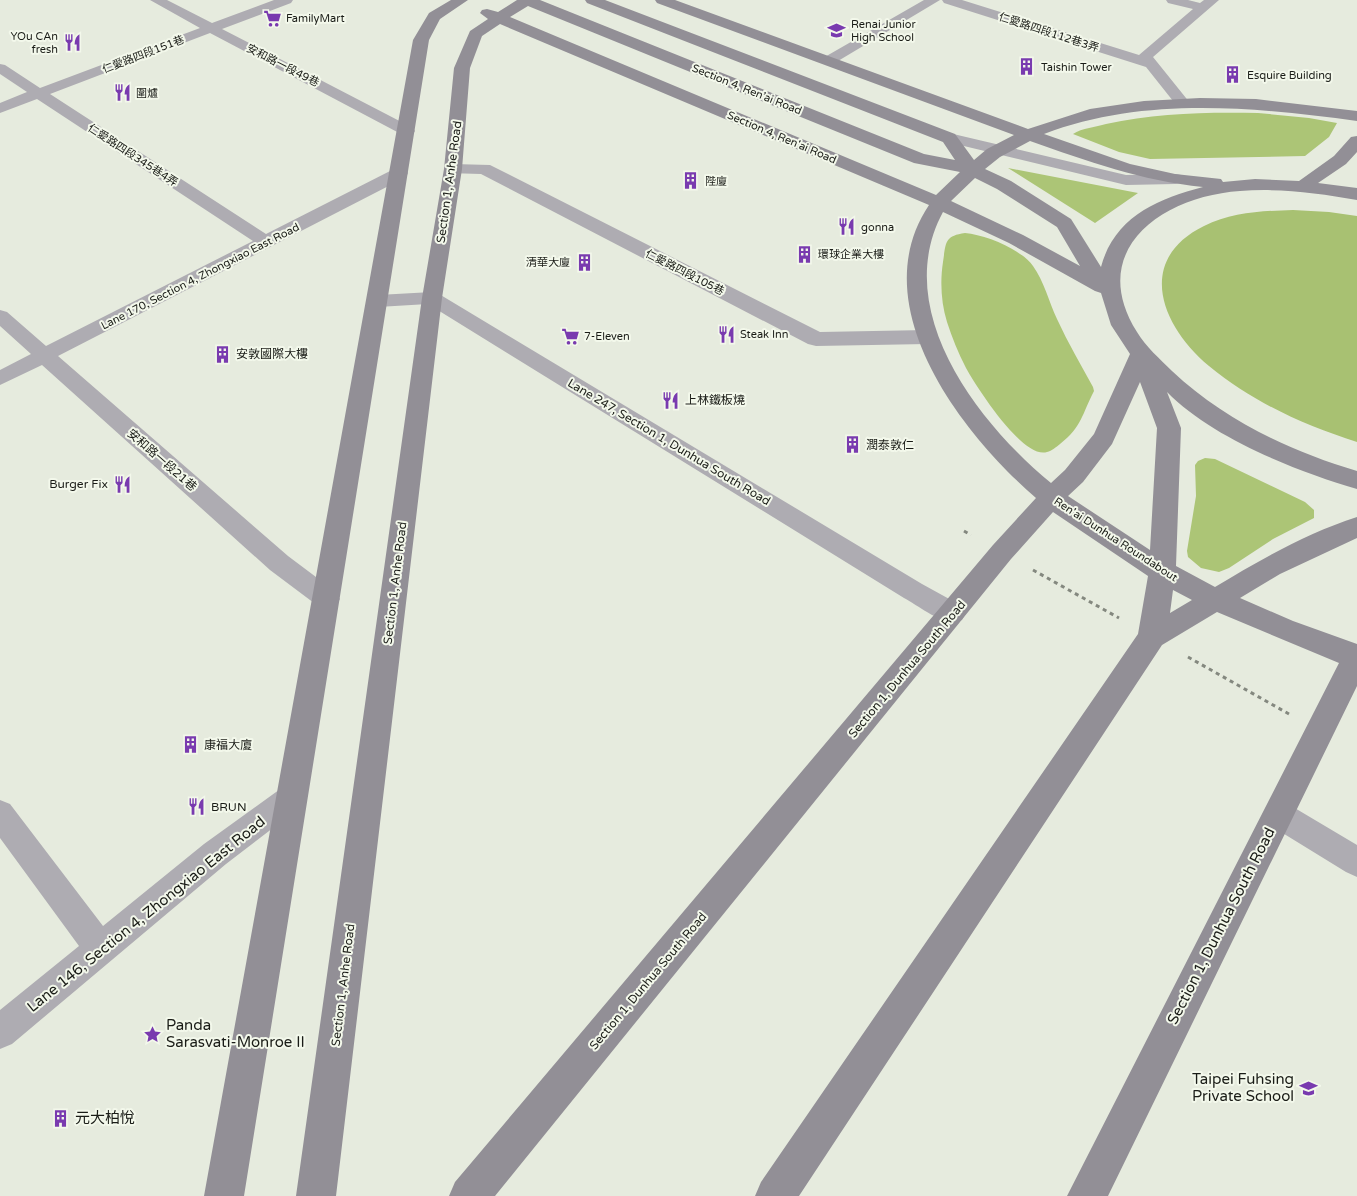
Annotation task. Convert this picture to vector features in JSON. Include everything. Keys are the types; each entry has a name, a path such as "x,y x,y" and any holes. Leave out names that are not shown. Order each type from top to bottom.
{"main road":[{"name":"Section 4, Ren'ai Road","path":"458,0 938,202 1016,239 1107,292"},
{"path":"224,1196 400,173 421,40 434,16 458,0"},
{"name":"Section 1, Anhe Road","path":"316,1196 432,298 453,169 462,68 475,34 527,0"},
{"name":"Section 4, Ren’ai Road","path":"527,0 920,159 970,168 1004,186 1064,223 1107,292"},
{"path":"592,0 949,138"},
{"path":"662,0 1125,168 1175,180 1239,185 1325,188 1357,194"},
{"name":"Ren'ai Dunhua Roundabout","path":"1357,116 1274,105 1182,103 1148,106 1092,115 1055,124 1028,134 998,149 970,168 938,202 924,231 916,263 917,298 927,337 946,377 975,420 1015,463 1051,497 1162,571 1214,599 1283,630 1357,657"},
{"name":"Section 4, Ren’ai Road","path":"949,138 970,168"},
{"path":"1307,182 1340,160 1357,141"},
{"path":"1282,185 1349,176"},
{"path":"1152,637 1162,571 1169,428 1141,354 1122,325 1107,292 1109,272 1115,250 1128,231 1146,215 1170,202 1199,193 1239,185"},
{"path":"1141,354 1186,397 1248,437 1325,471 1357,480"},
{"name":"Section 1, Dunhua South Road","path":"470,1196 1002,552 1051,497 1074,476 1104,438 1141,354"},
{"path":"775,1196 1152,637 1214,599 1321,542 1357,527"},
{"name":"Section 1, Dunhua South Road","path":"1087,1196 1357,657"}],"street":[{"name":"仁愛路四段105巷","path":"453,169 484,169 816,338 927,337"}],"lane":[{"name":"安和路一段49巷","path":"157,0 407,131"},
{"name":"仁愛路四段151巷","path":"0,108 286,0"},
{"path":"828,61 933,0"},
{"name":"仁愛路四段112巷3弄","path":"950,0 1149,63"},
{"path":"1173,0 1207,4"},
{"path":"1182,103 1145,56 1207,4"},
{"name":"仁愛路四段345巷4弄","path":"0,68 266,242"},
{"path":"949,138 1126,180 1175,180"},
{"name":"Lane 170, Section 4, Zhongxiao East Road","path":"0,378 400,173"},
{"path":"378,300 432,298"},
{"name":"Lane 247, Section 1, Dunhua South Road","path":"432,298 904,586 953,613"},
{"name":"安和路一段21巷","path":"0,316 279,563 327,599"},
{"name":"Lane 146, Section 4, Zhongxiao East Road","path":"0,1032 215,854 293,796"},
{"path":"0,814 101,949"},
{"path":"1278,814 1357,862"}],"green space":[{"path":"1258,113 1337,123 1329,137 1305,156 1150,159 1119,152 1073,134 1081,130 1125,120 1163,115"},
{"path":"1008,168 1138,193 1095,223"},
{"path":"1293,210 1357,216 1357,442 1298,420 1243,391 1209,366 1192,350 1178,332 1168,313 1163,294 1163,275 1169,257 1182,240 1215,221 1237,215"},
{"path":"965,233 1002,244 1020,254 1033,266 1061,328 1093,387 1094,391 1081,420 1073,432 1055,448 1047,452 1037,451 1026,445 1001,420 971,377 953,339 943,307 942,269 947,242 953,236"},
{"path":"1205,458 1215,459 1305,502 1314,510 1314,518 1273,539 1229,568 1219,572 1201,568 1188,557 1187,551 1196,496 1195,465 1198,461"}],"place":[{"name":"FamilyMart","path":"272,18"},
{"name":"Renai Junior High School","path":"837,30"},
{"name":"YOu CAn fresh","path":"72,42"},
{"name":"Taishin Tower","path":"1027,67"},
{"name":"Esquire Building","path":"1233,75"},
{"name":"圍爐","path":"122,93"},
{"name":"陛廈","path":"691,181"},
{"name":"gonna","path":"847,227"},
{"name":"環球企業大樓","path":"804,254"},
{"name":"清華大廈","path":"584,262"},
{"name":"Steak Inn","path":"726,334"},
{"name":"7-Eleven","path":"570,336"},
{"name":"安敦國際大樓","path":"222,354"},
{"name":"上林鐵板燒","path":"671,400"},
{"name":"潤泰敦仁","path":"852,445"},
{"name":"Burger Fix","path":"122,484"},
{"name":"康福大廈","path":"190,745"},
{"name":"BRUN","path":"197,807"},
{"name":"Panda Sarasvati-Monroe II","path":"152,1034"},
{"name":"Taipei Fuhsing Private School","path":"1308,1088"},
{"name":"元大柏悅","path":"61,1118"}]}
